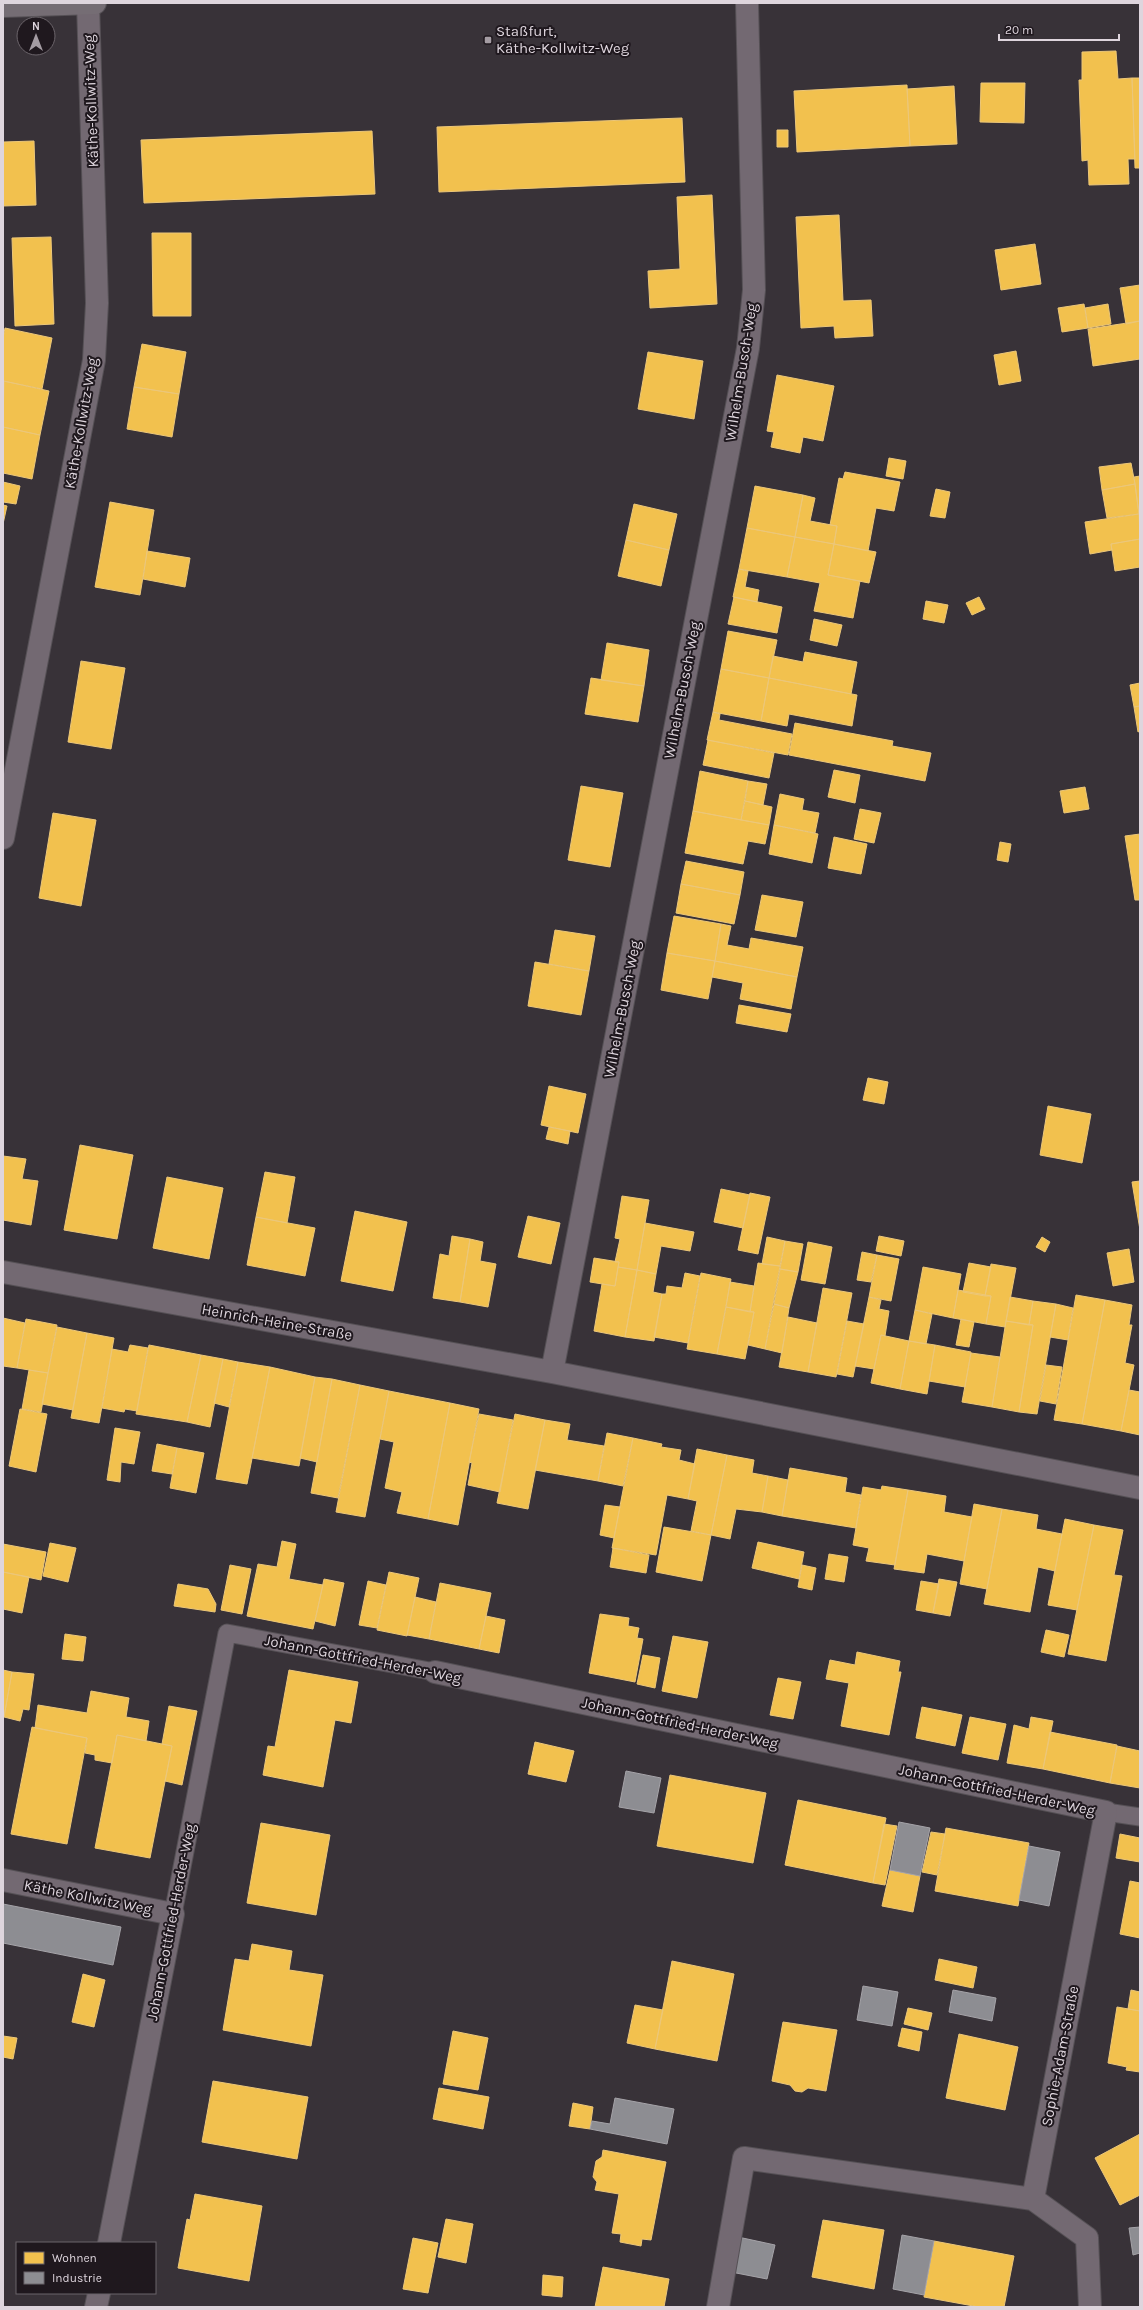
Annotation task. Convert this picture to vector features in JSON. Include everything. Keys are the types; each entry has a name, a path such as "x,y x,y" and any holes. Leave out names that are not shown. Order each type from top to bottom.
{"main road":[{"path":"3,6 95,3"}],"street":[{"name":"Käthe-Kollwitz-Weg","path":"3,838 94,360 97,303 88,3"},
{"name":"Wilhelm-Busch-Weg","path":"552,1372 748,348 754,290 747,3"},
{"name":"Heinrich-Heine-Straße","path":"3,1272 552,1372 1140,1488"},
{"name":"Johann-Gottfried-Herder-Weg","path":"435,1672 1106,1812"},
{"name":"Sophie-Adam-Straße","path":"1033,2199 1106,1812"},
{"name":"Käthe Kollwitz Weg","path":"3,1880 173,1914"},
{"name":"Johann-Gottfried-Herder-Weg","path":"109,2242 173,1914"},
{"path":"718,2307 744,2158 1033,2199 1086,2238 1090,2307"},
{"path":"96,2307 99,2294"}],"lane":[{"name":"Johann-Gottfried-Herder-Weg","path":"173,1914 227,1633 435,1672"},
{"path":"1106,1812 1140,1816"}],"building: Wohnen":[{"path":"1116,51 1118,79 1132,78 1135,159 1128,159 1129,184 1089,185 1088,160 1082,161 1079,80 1082,80 1082,52"},
{"path":"1132,78 1140,78 1140,168 1135,168"},
{"path":"981,83 1025,83 1024,123 980,122"},
{"path":"907,85 910,146 797,152 794,91"},
{"path":"954,86 957,144 910,146 907,89"},
{"path":"682,118 685,182 439,192 437,127"},
{"path":"777,130 788,130 788,147 777,147"},
{"path":"372,131 375,194 144,203 141,140"},
{"path":"34,141 36,205 3,206 3,142"},
{"path":"712,195 717,304 650,308 648,271 680,269 677,197"},
{"path":"839,215 843,301 871,300 873,336 835,338 834,326 801,328 796,217"},
{"path":"152,233 191,233 191,316 153,316"},
{"path":"51,237 54,324 15,326 12,238"},
{"path":"1035,244 1041,284 1001,290 995,250"},
{"path":"1140,285 1140,321 1126,324 1120,288"},
{"path":"1084,304 1088,328 1062,332 1058,308"},
{"path":"1108,304 1111,324 1088,328 1085,308"},
{"path":"1140,321 1140,359 1093,366 1088,329"},
{"path":"5,328 52,338 42,389 3,381 3,338"},
{"path":"142,344 186,352 179,394 134,387"},
{"path":"1016,351 1021,381 999,385 994,355"},
{"path":"648,352 703,361 694,419 638,409"},
{"path":"777,375 834,386 823,441 803,437 800,453 771,447 774,432 767,431"},
{"path":"4,381 49,391 40,435 3,427"},
{"path":"134,387 179,394 172,437 127,429"},
{"path":"3,427 40,435 32,479 3,473"},
{"path":"889,458 906,461 903,479 886,476"},
{"path":"1131,463 1135,484 1102,490 1099,467"},
{"path":"845,472 900,482 894,511 876,508 868,551 834,544 837,526 830,525 839,478 843,479"},
{"path":"1140,476 1140,514 1139,514 1134,477"},
{"path":"3,482 20,486 16,504 3,502"},
{"path":"1135,484 1139,514 1107,518 1102,490"},
{"path":"755,486 803,495 795,537 747,528"},
{"path":"936,489 950,492 945,518 930,516"},
{"path":"803,495 815,498 810,521 837,526 834,544 795,537"},
{"path":"110,502 154,510 140,595 95,587"},
{"path":"634,504 677,514 669,550 626,540"},
{"path":"3,505 7,506 3,524"},
{"path":"1139,514 1140,539 1111,544 1112,550 1090,554 1085,522"},
{"path":"747,528 795,537 787,577 739,569"},
{"path":"795,537 834,544 828,575 860,581 853,618 814,611 820,583 787,577"},
{"path":"1140,539 1140,567 1115,571 1111,544"},
{"path":"626,540 669,550 661,586 618,576"},
{"path":"834,544 876,552 869,583 828,575"},
{"path":"147,551 190,558 185,587 143,579"},
{"path":"739,569 748,571 745,587 759,590 757,602 733,597"},
{"path":"734,597 782,607 777,633 728,624"},
{"path":"979,597 985,609 972,615 966,603"},
{"path":"926,601 948,605 944,623 923,619"},
{"path":"814,619 842,625 837,646 810,640"},
{"path":"728,631 777,640 769,678 721,669"},
{"path":"607,643 649,650 644,686 601,680"},
{"path":"805,652 857,662 851,694 769,678 773,656 803,662"},
{"path":"81,661 125,668 111,749 68,742"},
{"path":"721,669 769,678 761,721 713,712"},
{"path":"591,678 644,686 638,722 585,714"},
{"path":"769,678 857,695 852,726 789,714 787,726 761,721"},
{"path":"1140,683 1140,706 1134,707 1130,685"},
{"path":"1140,706 1140,731 1138,732 1134,707"},
{"path":"713,712 720,714 719,720 792,734 788,755 707,740"},
{"path":"795,723 893,741 892,746 931,753 925,781 789,755"},
{"path":"708,740 774,753 769,778 703,765"},
{"path":"834,770 860,775 855,803 828,797"},
{"path":"700,771 748,781 741,820 693,811"},
{"path":"748,781 767,784 763,805 745,801"},
{"path":"581,786 623,793 610,867 568,860"},
{"path":"1085,787 1089,809 1064,813 1060,791"},
{"path":"780,794 804,799 802,810 819,813 815,833 774,825"},
{"path":"745,801 772,807 769,825 741,820"},
{"path":"860,809 881,813 874,843 854,839"},
{"path":"693,811 769,825 765,844 748,841 743,864 685,853"},
{"path":"53,813 96,820 81,906 39,898"},
{"path":"774,825 818,834 812,863 769,854"},
{"path":"1140,834 1140,900 1135,900 1125,836"},
{"path":"834,837 867,844 861,874 828,868"},
{"path":"1000,842 1011,844 1008,862 997,860"},
{"path":"686,861 744,872 740,895 681,884"},
{"path":"681,884 740,895 734,924 676,913"},
{"path":"762,895 803,902 796,937 755,930"},
{"path":"674,916 721,924 715,961 667,953"},
{"path":"721,924 731,926 727,945 749,949 751,938 803,947 797,977 715,961"},
{"path":"555,930 595,936 589,971 549,964"},
{"path":"667,953 715,961 708,999 661,990"},
{"path":"715,961 797,977 791,1009 740,999 743,983 712,977"},
{"path":"535,962 589,971 581,1015 528,1006"},
{"path":"739,1005 791,1014 787,1032 736,1023"},
{"path":"868,1078 888,1082 884,1104 863,1100"},
{"path":"549,1086 586,1094 578,1133 541,1125"},
{"path":"1048,1106 1091,1114 1082,1163 1040,1155"},
{"path":"549,1127 570,1131 568,1144 546,1139"},
{"path":"80,1145 133,1155 117,1239 64,1230"},
{"path":"3,1156 26,1159 22,1179 38,1181 31,1225 3,1220"},
{"path":"265,1172 295,1177 287,1223 256,1217"},
{"path":"167,1177 223,1188 209,1259 153,1248"},
{"path":"1140,1181 1140,1230 1132,1182"},
{"path":"721,1189 750,1195 743,1228 714,1222"},
{"path":"750,1193 770,1197 758,1254 738,1250"},
{"path":"622,1196 649,1200 637,1270 618,1267 619,1262 615,1262 620,1239 615,1238"},
{"path":"355,1211 407,1222 393,1291 341,1281"},
{"path":"528,1216 560,1223 551,1264 518,1257"},
{"path":"256,1217 315,1228 305,1276 247,1265"},
{"path":"645,1223 694,1232 690,1251 661,1246 656,1274 637,1270"},
{"path":"452,1236 470,1239 460,1302 433,1298 440,1254 449,1256"},
{"path":"879,1236 904,1241 901,1256 876,1251"},
{"path":"767,1237 785,1241 780,1266 762,1264"},
{"path":"1042,1237 1050,1242 1045,1252 1036,1247"},
{"path":"470,1239 483,1242 480,1261 496,1264 488,1307 460,1302"},
{"path":"785,1241 803,1244 798,1272 780,1269"},
{"path":"808,1242 832,1247 825,1284 801,1280"},
{"path":"1129,1249 1134,1282 1113,1286 1107,1253"},
{"path":"862,1252 877,1255 871,1282 857,1280"},
{"path":"877,1255 899,1259 891,1301 869,1297"},
{"path":"594,1258 619,1262 615,1286 590,1282"},
{"path":"758,1263 780,1266 765,1349 748,1345 754,1312 750,1312"},
{"path":"969,1263 991,1267 985,1296 963,1292"},
{"path":"991,1264 1016,1268 1005,1327 986,1324 991,1296 985,1296"},
{"path":"618,1267 637,1270 625,1337 594,1331 602,1284 615,1286"},
{"path":"923,1267 961,1274 953,1318 915,1310"},
{"path":"780,1269 798,1272 789,1308 774,1304"},
{"path":"637,1270 656,1274 653,1292 662,1294 654,1341 625,1337"},
{"path":"685,1273 700,1276 688,1343 654,1337 662,1294 666,1294 667,1286 682,1288"},
{"path":"701,1273 731,1279 717,1354 687,1349"},
{"path":"730,1282 754,1286 750,1312 726,1307"},
{"path":"823,1288 852,1293 836,1377 808,1372"},
{"path":"958,1290 991,1296 986,1324 953,1318"},
{"path":"1076,1295 1105,1300 1082,1424 1054,1420"},
{"path":"869,1297 881,1300 879,1309 889,1311 885,1336 881,1335 874,1369 855,1366"},
{"path":"1010,1297 1033,1301 1029,1325 1006,1321"},
{"path":"1105,1300 1132,1305 1129,1325 1132,1325 1125,1363 1134,1365 1121,1431 1082,1424"},
{"path":"1033,1301 1056,1304 1037,1414 1019,1412 1033,1325 1029,1325"},
{"path":"774,1304 789,1308 782,1353 765,1349"},
{"path":"1056,1304 1073,1308 1068,1340 1050,1337"},
{"path":"726,1307 754,1312 745,1359 717,1354"},
{"path":"915,1310 932,1314 926,1344 909,1341"},
{"path":"788,1317 817,1323 808,1372 779,1367"},
{"path":"3,1318 25,1323 17,1368 3,1366"},
{"path":"26,1319 57,1325 48,1373 17,1368"},
{"path":"961,1319 974,1322 969,1347 956,1345"},
{"path":"847,1321 864,1324 853,1377 837,1374"},
{"path":"1006,1321 1033,1325 1019,1412 992,1407"},
{"path":"57,1327 87,1333 73,1410 42,1404"},
{"path":"87,1333 114,1338 99,1423 71,1418"},
{"path":"881,1335 909,1341 900,1389 871,1383"},
{"path":"909,1341 935,1345 927,1394 900,1389"},
{"path":"130,1345 148,1348 137,1411 125,1409 124,1412 102,1408 112,1349 128,1352"},
{"path":"149,1345 201,1355 187,1422 136,1414"},
{"path":"935,1345 971,1352 965,1387 929,1381"},
{"path":"971,1353 1000,1357 992,1407 962,1402"},
{"path":"201,1355 223,1359 210,1427 187,1422"},
{"path":"223,1359 238,1362 229,1407 214,1403"},
{"path":"238,1362 270,1367 247,1484 216,1479"},
{"path":"1046,1365 1062,1367 1056,1404 1040,1401"},
{"path":"270,1367 315,1377 299,1466 252,1458"},
{"path":"29,1370 48,1373 41,1412 22,1409"},
{"path":"315,1377 332,1379 317,1462 300,1458"},
{"path":"332,1379 360,1385 338,1498 311,1493"},
{"path":"360,1385 389,1391 365,1517 336,1512"},
{"path":"1129,1390 1140,1392 1140,1435 1121,1431"},
{"path":"389,1391 450,1403 428,1519 397,1513 402,1492 385,1488 394,1442 380,1439"},
{"path":"450,1403 479,1409 458,1525 428,1519"},
{"path":"20,1409 47,1414 36,1472 9,1466"},
{"path":"479,1414 513,1420 500,1492 468,1485 472,1463 469,1462"},
{"path":"515,1414 545,1420 528,1509 497,1503"},
{"path":"545,1420 570,1424 567,1440 604,1446 598,1481 535,1470"},
{"path":"115,1428 140,1432 134,1464 121,1462 120,1482 107,1480"},
{"path":"607,1433 633,1438 623,1486 598,1481"},
{"path":"633,1438 662,1444 661,1447 681,1450 679,1460 695,1464 688,1499 667,1495 656,1555 612,1548"},
{"path":"157,1444 177,1448 172,1474 152,1471"},
{"path":"177,1448 204,1453 196,1493 170,1488"},
{"path":"697,1449 727,1455 711,1535 691,1531 697,1501 688,1499"},
{"path":"727,1455 754,1460 752,1473 768,1476 762,1512 736,1509 730,1539 711,1535"},
{"path":"790,1468 847,1478 845,1492 861,1495 856,1528 782,1516"},
{"path":"768,1476 788,1480 782,1516 762,1512"},
{"path":"882,1486 908,1490 895,1565 866,1561 869,1548 853,1545 863,1487 881,1490"},
{"path":"908,1490 946,1496 944,1512 972,1517 964,1561 927,1554 924,1573 894,1569"},
{"path":"974,1504 1002,1509 987,1589 960,1584"},
{"path":"605,1505 620,1507 614,1538 600,1535"},
{"path":"1002,1509 1038,1515 1036,1529 1062,1534 1055,1571 1038,1567 1030,1612 984,1604"},
{"path":"1065,1519 1094,1525 1077,1610 1048,1605"},
{"path":"1094,1525 1123,1530 1114,1575 1122,1576 1106,1661 1068,1654"},
{"path":"664,1527 711,1535 702,1581 656,1572"},
{"path":"282,1541 296,1544 289,1579 323,1585 313,1629 247,1616 258,1564 277,1567"},
{"path":"758,1542 804,1552 799,1579 752,1568"},
{"path":"50,1543 76,1548 68,1582 43,1576"},
{"path":"3,1544 46,1552 41,1580 3,1572"},
{"path":"613,1548 649,1555 646,1573 610,1567"},
{"path":"829,1554 848,1557 844,1582 825,1579"},
{"path":"230,1565 251,1569 242,1614 221,1610"},
{"path":"802,1565 816,1568 812,1590 798,1587"},
{"path":"3,1572 29,1577 22,1613 3,1609"},
{"path":"389,1572 419,1578 407,1636 377,1630"},
{"path":"324,1579 344,1583 335,1626 315,1621"},
{"path":"939,1579 957,1582 950,1616 933,1613"},
{"path":"368,1581 386,1585 377,1628 359,1625"},
{"path":"921,1581 939,1584 933,1613 916,1610"},
{"path":"440,1583 491,1593 479,1649 429,1639"},
{"path":"178,1584 208,1589 216,1604 215,1612 174,1606"},
{"path":"415,1597 436,1602 429,1639 407,1635"},
{"path":"600,1614 629,1618 628,1626 639,1628 637,1638 643,1639 635,1682 589,1673"},
{"path":"486,1616 505,1620 499,1653 479,1649"},
{"path":"1046,1630 1069,1635 1064,1657 1041,1652"},
{"path":"65,1634 86,1637 83,1661 62,1659"},
{"path":"673,1636 708,1642 697,1698 662,1691"},
{"path":"857,1652 900,1661 898,1672 901,1672 889,1735 841,1726 849,1683 826,1679 830,1660 855,1665"},
{"path":"643,1655 660,1658 655,1688 637,1684"},
{"path":"3,1670 12,1672 4,1717 3,1716"},
{"path":"289,1670 358,1682 351,1723 335,1720 323,1787 263,1775 268,1746 275,1747"},
{"path":"12,1672 34,1674 29,1710 23,1709 20,1721 4,1717"},
{"path":"778,1678 801,1682 793,1719 770,1715"},
{"path":"91,1691 129,1698 126,1717 149,1721 146,1741 117,1735 112,1763 95,1760 95,1755 85,1753 87,1738 35,1728 38,1705 87,1713"},
{"path":"169,1706 197,1711 182,1785 165,1781 172,1746 162,1744"},
{"path":"922,1707 962,1715 955,1746 916,1738"},
{"path":"970,1717 1006,1724 998,1760 962,1753"},
{"path":"1031,1717 1053,1721 1043,1769 1007,1763 1014,1725 1029,1729"},
{"path":"32,1727 87,1738 67,1844 11,1834"},
{"path":"1050,1732 1117,1745 1110,1783 1043,1769"},
{"path":"117,1735 172,1746 150,1858 95,1848"},
{"path":"535,1742 574,1751 566,1782 528,1774"},
{"path":"1117,1746 1140,1751 1140,1788 1110,1783"},
{"path":"670,1775 766,1793 753,1863 657,1846"},
{"path":"798,1800 886,1818 873,1883 785,1865"},
{"path":"261,1823 330,1835 316,1915 247,1903"},
{"path":"884,1824 897,1826 885,1885 873,1883"},
{"path":"946,1828 1029,1843 1018,1906 935,1891"},
{"path":"931,1832 945,1834 937,1875 922,1872"},
{"path":"1120,1834 1140,1838 1140,1862 1116,1858"},
{"path":"890,1870 920,1876 913,1912 882,1906"},
{"path":"1130,1881 1140,1883 1140,1938 1120,1934"},
{"path":"252,1944 292,1951 289,1970 323,1975 311,2046 223,2030 235,1959 249,1961"},
{"path":"939,1959 977,1967 973,1988 935,1980"},
{"path":"672,1961 734,1974 717,2061 655,2049"},
{"path":"83,1974 105,1980 94,2027 72,2022"},
{"path":"1131,1990 1140,1992 1140,2011 1128,2009"},
{"path":"635,2005 663,2010 655,2049 627,2043"},
{"path":"1117,2007 1140,2011 1140,2072 1126,2070 1127,2067 1108,2063"},
{"path":"908,2008 932,2013 928,2030 904,2024"},
{"path":"783,2022 837,2030 826,2091 808,2088 802,2092 795,2091 790,2085 772,2081"},
{"path":"902,2028 922,2032 919,2051 898,2046"},
{"path":"453,2031 488,2038 478,2090 443,2084"},
{"path":"959,2034 1018,2047 1005,2110 946,2098"},
{"path":"3,2036 17,2038 13,2059 3,2057"},
{"path":"213,2081 308,2097 297,2159 202,2142"},
{"path":"439,2088 489,2097 483,2129 433,2119"},
{"path":"573,2103 593,2107 590,2129 569,2126"},
{"path":"1140,2134 1140,2195 1120,2205 1095,2158"},
{"path":"603,2150 666,2162 651,2240 642,2239 641,2246 620,2242 621,2234 612,2233 619,2194 595,2190 597,2182 593,2177 596,2161 602,2157"},
{"path":"195,2194 262,2206 249,2281 178,2268 187,2219 190,2220"},
{"path":"446,2219 473,2224 466,2263 438,2257"},
{"path":"823,2220 884,2230 874,2289 812,2277"},
{"path":"413,2238 438,2243 428,2293 403,2289"},
{"path":"934,2241 1014,2256 1004,2307 979,2307 924,2297"},
{"path":"603,2267 669,2279 664,2307 595,2307"},
{"path":"543,2275 563,2277 562,2297 542,2295"}],"building: Industrie":[{"path":"626,1771 661,1778 654,1813 619,1807"},
{"path":"899,1822 930,1828 920,1876 890,1870"},
{"path":"1029,1846 1060,1852 1049,1906 1019,1900"},
{"path":"3,1904 121,1927 113,1965 3,1943"},
{"path":"863,1986 898,1992 892,2026 857,2020"},
{"path":"953,1990 996,1998 992,2021 949,2012"},
{"path":"615,2098 674,2109 667,2144 590,2129 592,2121 610,2124"},
{"path":"1140,2227 1140,2253 1133,2255 1129,2228"},
{"path":"902,2235 934,2241 924,2295 893,2289"},
{"path":"738,2237 775,2245 767,2279 731,2272"}],"place":[{"name":"Staßfurt, Käthe-Kollwitz-Weg","path":"488,40"}]}
